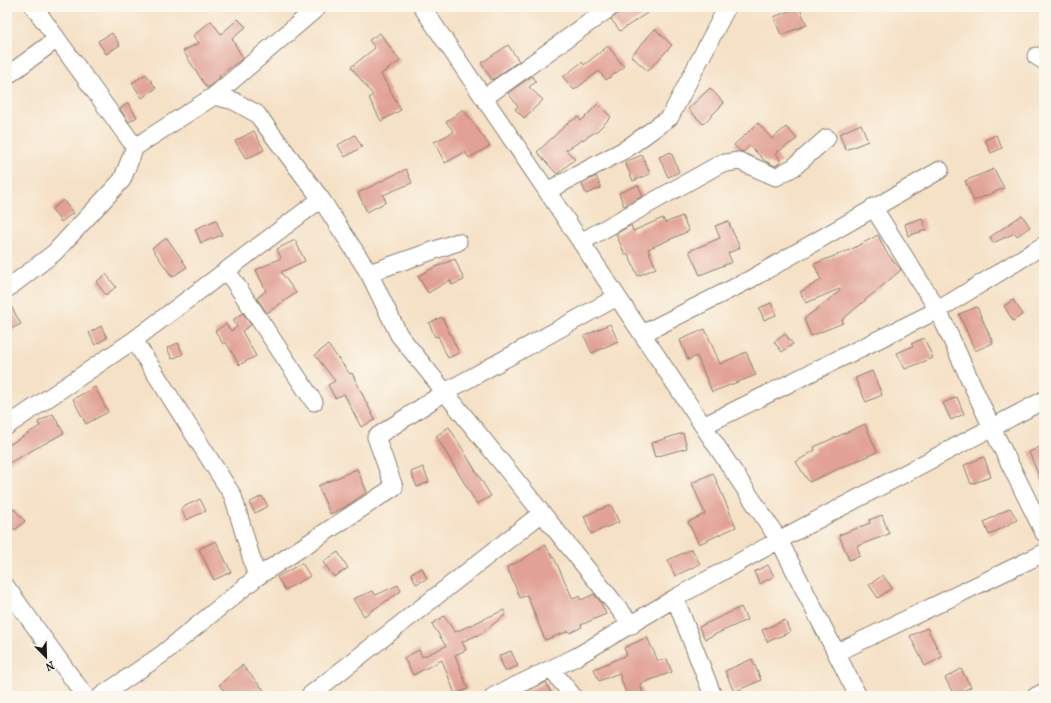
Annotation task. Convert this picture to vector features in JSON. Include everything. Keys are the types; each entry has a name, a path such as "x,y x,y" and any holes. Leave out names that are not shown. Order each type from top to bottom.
{"street":[{"path":"34,7 135,147"},
{"path":"7,289 54,253 122,180 135,147 214,96 318,7"},
{"path":"422,7 547,191 779,540 858,696"},
{"path":"484,98 611,7"},
{"path":"547,191 626,149 670,117 727,7"},
{"path":"7,76 57,39"},
{"path":"214,96 234,101 257,114 321,199 369,273 399,335 632,625"},
{"path":"581,242 720,164 739,161 776,177 794,167 827,138"},
{"path":"642,334 749,280 873,207 940,170"},
{"path":"7,426 134,340 321,199"},
{"path":"873,207 938,310 992,428 1044,533"},
{"path":"369,273 458,242"},
{"path":"703,426 938,310 1044,245"},
{"path":"227,271 314,402"},
{"path":"101,696 161,655 257,577 394,488 376,437 445,392 617,297"},
{"path":"134,340 233,496 257,577"},
{"path":"494,696 576,657 675,598 779,540 1044,400"},
{"path":"309,696 542,513"},
{"path":"836,653 1044,553"},
{"path":"7,588 85,696"},
{"path":"675,598 713,696"},
{"path":"551,669 573,696"},
{"path":"1036,696 1044,692"}],"building":[{"path":"621,7 656,7 620,31 611,19 620,11"},
{"path":"799,7 807,25 781,35 774,17"},
{"path":"238,19 246,27 232,39 243,58 219,76 220,78 207,88 183,51 199,43 193,36 211,21 221,34"},
{"path":"655,29 672,45 648,71 631,56"},
{"path":"112,33 120,45 106,54 98,41"},
{"path":"380,33 400,61 381,74 401,110 381,121 369,98 373,95 351,67 375,48 369,40"},
{"path":"508,45 519,61 492,80 481,63"},
{"path":"608,46 624,67 606,80 599,71 574,90 563,77 582,62 584,65"},
{"path":"146,74 156,88 142,98 132,83"},
{"path":"532,76 536,82 529,87 543,100 524,118 515,109 518,106 508,93"},
{"path":"710,88 724,103 703,124 688,109"},
{"path":"128,103 137,117 129,122 120,109"},
{"path":"598,104 611,117 597,131 566,150 575,159 557,174 537,152 568,123 578,117 581,121"},
{"path":"463,109 490,146 469,158 465,152 445,163 434,142 454,132 446,122"},
{"path":"758,123 772,139 786,127 797,139 776,153 781,162 775,166 765,161 750,146 743,152 734,145"},
{"path":"861,124 868,141 846,150 839,134"},
{"path":"254,131 264,150 246,159 235,141"},
{"path":"355,135 362,147 345,157 338,145"},
{"path":"996,135 1002,148 991,153 985,140"},
{"path":"671,152 679,172 668,177 659,157"},
{"path":"642,155 650,174 633,181 625,162"},
{"path":"406,169 412,183 383,195 386,202 367,212 358,193"},
{"path":"994,169 1004,188 974,201 965,181"},
{"path":"596,176 601,188 586,194 582,184"},
{"path":"638,185 643,196 624,206 619,193"},
{"path":"63,200 73,213 61,222 52,209"},
{"path":"1022,215 1030,227 1017,236 1015,233 993,243 990,237"},
{"path":"682,216 689,231 648,249 656,268 638,276 628,254 625,255 616,234 631,225 633,231 663,218 665,223"},
{"path":"922,218 926,230 908,236 905,224"},
{"path":"216,220 222,235 201,243 195,229"},
{"path":"728,221 740,248 728,253 732,262 700,275 689,251 720,238 715,226"},
{"path":"878,235 886,252 901,270 842,320 843,323 811,336 804,319 840,291 839,289 806,303 800,292 821,280 814,264 852,249"},
{"path":"167,238 187,267 172,277 152,248"},
{"path":"295,240 305,261 281,272 296,293 267,313 257,298 266,291 256,270 281,258 277,249"},
{"path":"455,259 464,280 452,285 450,280 428,293 418,276"},
{"path":"106,274 116,287 106,295 96,282"},
{"path":"7,299 21,324 7,331"},
{"path":"1013,300 1023,314 1013,321 1004,306"},
{"path":"771,303 776,315 764,320 759,308"},
{"path":"977,307 993,343 975,351 959,314"},
{"path":"243,313 251,325 242,331 256,356 239,365 226,342 223,344 215,331 226,324 231,331 237,327 233,320"},
{"path":"442,317 459,353 448,358 438,336 435,337 429,323"},
{"path":"610,324 618,341 592,353 584,336"},
{"path":"101,326 107,338 95,345 89,333"},
{"path":"705,329 720,364 746,352 756,375 712,392 697,356 688,360 680,340"},
{"path":"785,334 793,344 782,352 774,342"},
{"path":"924,338 933,358 905,369 897,353 913,346 911,344"},
{"path":"178,343 183,354 172,359 167,348"},
{"path":"328,345 350,374 352,373 375,420 361,427 344,394 335,398 328,385 335,381 315,355"},
{"path":"872,371 882,395 866,402 855,378"},
{"path":"95,387 108,412 86,424 73,399"},
{"path":"957,397 964,414 951,420 943,403"},
{"path":"53,414 64,433 7,464 7,446 40,426 38,422"},
{"path":"865,424 877,452 809,482 796,462 815,450 814,447"},
{"path":"449,427 491,496 477,504 436,436"},
{"path":"683,433 687,448 655,457 651,443"},
{"path":"1044,445 1044,488 1029,452"},
{"path":"984,457 991,477 971,484 964,465"},
{"path":"423,467 429,482 417,487 411,472"},
{"path":"357,469 367,492 345,507 330,514 318,486"},
{"path":"713,473 736,527 699,544 688,522 705,514 692,483"},
{"path":"262,496 268,506 255,513 249,503"},
{"path":"200,499 206,511 186,520 181,508"},
{"path":"611,505 619,522 591,534 584,516"},
{"path":"1010,508 1017,520 989,535 984,522"},
{"path":"14,509 25,521 15,530 7,522 7,515"},
{"path":"882,515 889,534 857,546 860,556 849,560 839,535 870,523 869,520"},
{"path":"216,541 231,572 214,580 199,549"},
{"path":"545,545 555,560 573,599 579,596 581,600 594,594 600,601 606,614 581,625 582,627 570,633 569,631 545,640 527,595 520,598 507,567 520,561"},
{"path":"692,549 700,564 675,576 668,560"},
{"path":"338,552 348,568 334,577 323,562"},
{"path":"302,563 310,576 285,590 277,577"},
{"path":"768,565 774,576 760,584 754,572"},
{"path":"422,568 427,579 416,584 411,573"},
{"path":"883,575 892,588 878,598 869,585"},
{"path":"398,585 401,591 364,616 353,599 372,591 376,595"},
{"path":"741,607 747,620 705,639 699,627"},
{"path":"504,610 506,614 482,633 462,642 466,650 455,655 468,689 455,694 442,660 413,675 404,658 419,650 422,657 446,646 432,624 444,616 455,632"},
{"path":"785,620 790,632 767,642 762,630"},
{"path":"927,628 942,657 925,666 910,636"},
{"path":"647,637 658,661 667,659 672,672 640,684 644,696 627,696 619,673 599,681 594,669 627,655 624,648"},
{"path":"511,651 518,666 505,671 499,656"},
{"path":"752,659 761,680 734,692 725,671"},
{"path":"242,665 269,696 229,696 219,685"},
{"path":"961,669 971,687 954,695 945,678"},
{"path":"546,682 552,696 517,696"}]}
